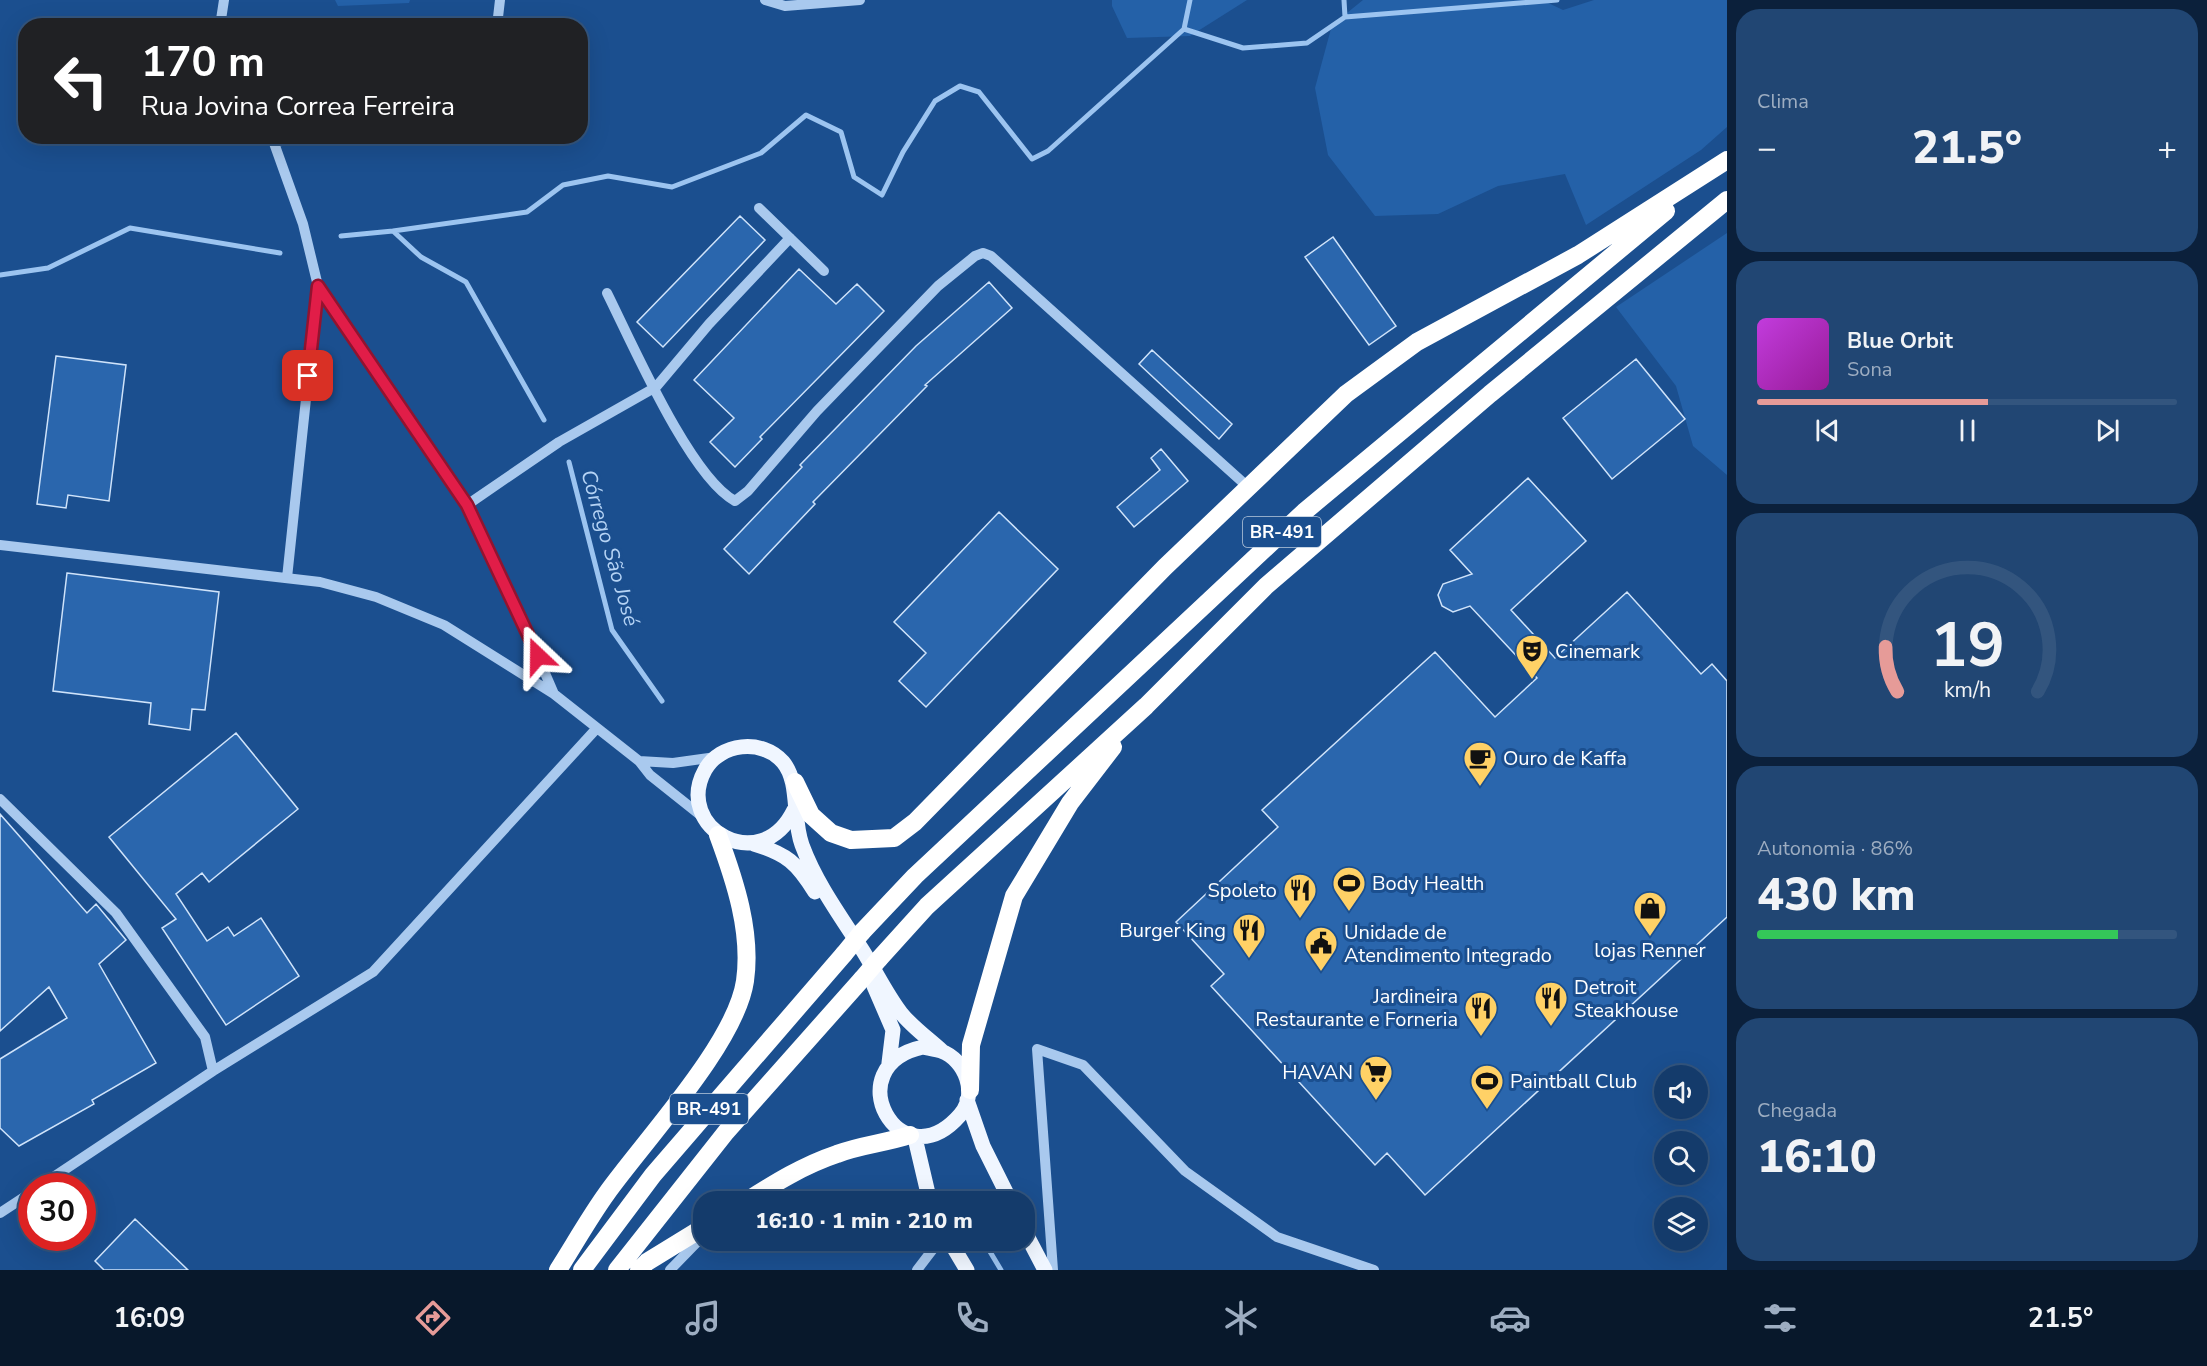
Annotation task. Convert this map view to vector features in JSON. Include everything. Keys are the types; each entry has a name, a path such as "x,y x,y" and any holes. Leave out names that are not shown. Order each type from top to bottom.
{"highway":[{"path":"795,782 811,815 831,833 851,840 894,838 915,822 1165,567 1346,394 1417,342 1578,255 1727,160"},
{"name":"BR-491","path":"582,1270 652,1175 862,932 924,868 1304,512 1727,160"},
{"name":"BR-491","path":"617,1270 726,1132 927,906 1146,706 1266,586 1490,394 1727,200"},
{"path":"969,1095 971,1045 1014,896 1070,803 1146,706"},
{"path":"558,1270 606,1195 703,1066 737,1013 745,981 745,940 740,903 718,835"},
{"path":"763,1191 795,1171 839,1153 912,1137"},
{"path":"639,1270 647,1262 693,1234"}],"main road":[{"path":"969,1095 965,1110 950,1127 935,1135 912,1137 895,1127 883,1108 879,1084 889,1063 893,1030 880,997 800,868 780,852 754,844 735,843 718,835 704,818 699,802 699,785 705,770 716,757 738,746 762,748 783,761 795,782 794,810 801,843 816,875 902,1014 942,1051 956,1060 966,1074 969,1095 983,1146 1006,1191"},
{"path":"754,844 779,833 794,810"},
{"path":"889,1063 904,1051 923,1047 942,1051"},
{"path":"912,1137 927,1191"},
{"path":"955,1251 967,1270"},
{"path":"1034,1251 1044,1270"}],"street":[{"path":"221,18 224,0"},
{"path":"498,18 500,0"},
{"path":"765,0 786,6 860,0"},
{"path":"273,144 303,224 318,286 287,578"},
{"path":"759,208 824,271"},
{"path":"467,505 559,442 656,387 709,324 790,238"},
{"path":"607,293 691,456 726,496 735,501 748,491 817,411 938,286 975,256 983,253 992,256 1248,487"},
{"path":"318,286 467,505 513,599 554,694"},
{"path":"0,545 320,582 376,597 444,625 554,694 639,761 650,775 704,818"},
{"path":"60,1173 213,1071 373,972 597,728"},
{"path":"639,761 674,763 716,757"},
{"path":"0,799 116,913 205,1037 213,1071"},
{"path":"1053,1270 1037,1049 1083,1065 1185,1171 1277,1237 1374,1270"},
{"path":"0,1213 18,1201"},
{"path":"670,1270 693,1246"},
{"path":"917,1270 932,1251"}],"shaded area":[{"path":"335,0 410,0 409,3 338,6"},
{"path":"1112,0 1247,0 1190,36 1127,38 1112,6"},
{"path":"1363,0 1542,0 1563,10 1594,0 1727,0 1727,127 1701,150 1586,225 1565,174 1498,186 1438,214 1375,216 1328,155 1315,88 1332,25"},
{"path":"1727,233 1727,475 1693,446 1676,386 1616,307"}],"building":[{"path":"740,216 765,240 663,347 637,322"},
{"path":"1333,237 1396,326 1369,345 1305,257"},
{"path":"799,269 836,304 857,284 884,311 760,437 762,439 735,467 710,442 734,418 694,380"},
{"path":"989,282 1012,308 925,385 927,386 813,502 815,504 749,574 724,549 802,467 800,465 916,346"},
{"path":"1152,350 1232,424 1219,439 1139,364"},
{"path":"56,356 126,365 109,501 68,495 66,508 37,504"},
{"path":"1636,359 1685,419 1612,479 1563,418"},
{"path":"1161,449 1188,481 1134,527 1117,507 1160,470 1151,458"},
{"path":"1528,478 1586,541 1511,610 1555,658 1627,592 1701,674 1712,664 1727,681 1727,917 1425,1195 1387,1153 1375,1165 1211,986 1224,974 1176,922 1278,827 1262,810 1435,652 1495,717 1537,678 1470,606 1453,612 1442,606 1438,595 1443,584 1472,574 1450,550"},
{"path":"999,512 1058,569 926,707 899,681 926,653 894,622"},
{"path":"67,573 219,592 205,710 192,709 190,730 149,724 151,703 53,691"},
{"path":"236,733 298,809 209,882 202,873 176,894 207,941 228,927 234,936 261,918 299,976 226,1025 162,928 176,919 109,837"},
{"path":"0,814 87,913 96,904 126,940 99,964 156,1063 92,1100 94,1104 19,1146 0,1128 0,1059 67,1018 49,987 0,1031"},
{"path":"135,1219 188,1270 104,1270 95,1261"}],"waterway":[{"path":"1184,29 1190,0"},
{"path":"393,231 527,212 563,185 608,176 672,187 761,153 806,115 841,132 854,177 882,195 903,152 935,101 960,86 979,92 1032,159 1048,151 1184,29 1243,48 1307,43 1345,17 1344,0"},
{"path":"1345,17 1557,0"},
{"path":"0,275 48,268 130,228 280,253"},
{"path":"341,236 393,231 421,257 466,282 544,420"},
{"name":"Córrego São José","path":"569,462 612,630 662,701"},
{"name":"Córrego São José","path":"990,1251 1001,1270"}],"place":[{"name":"Cinemark","path":"1532,680"},
{"name":"Ouro de Kaffa","path":"1480,787"},
{"name":"Body Health","path":"1349,912"},
{"name":"Spoleto","path":"1300,919"},
{"name":"lojas Renner","path":"1650,937"},
{"name":"Burger King","path":"1249,959"},
{"name":"Unidade de Atendimento Integrado","path":"1321,972"},
{"name":"Detroit Steakhouse","path":"1551,1027"},
{"name":"Jardineira Restaurante e Forneria","path":"1481,1037"},
{"name":"HAVAN","path":"1376,1101"},
{"name":"Paintball Club","path":"1487,1110"}],"route":[{"path":"308,376 318,286 467,505 538,656"}]}
